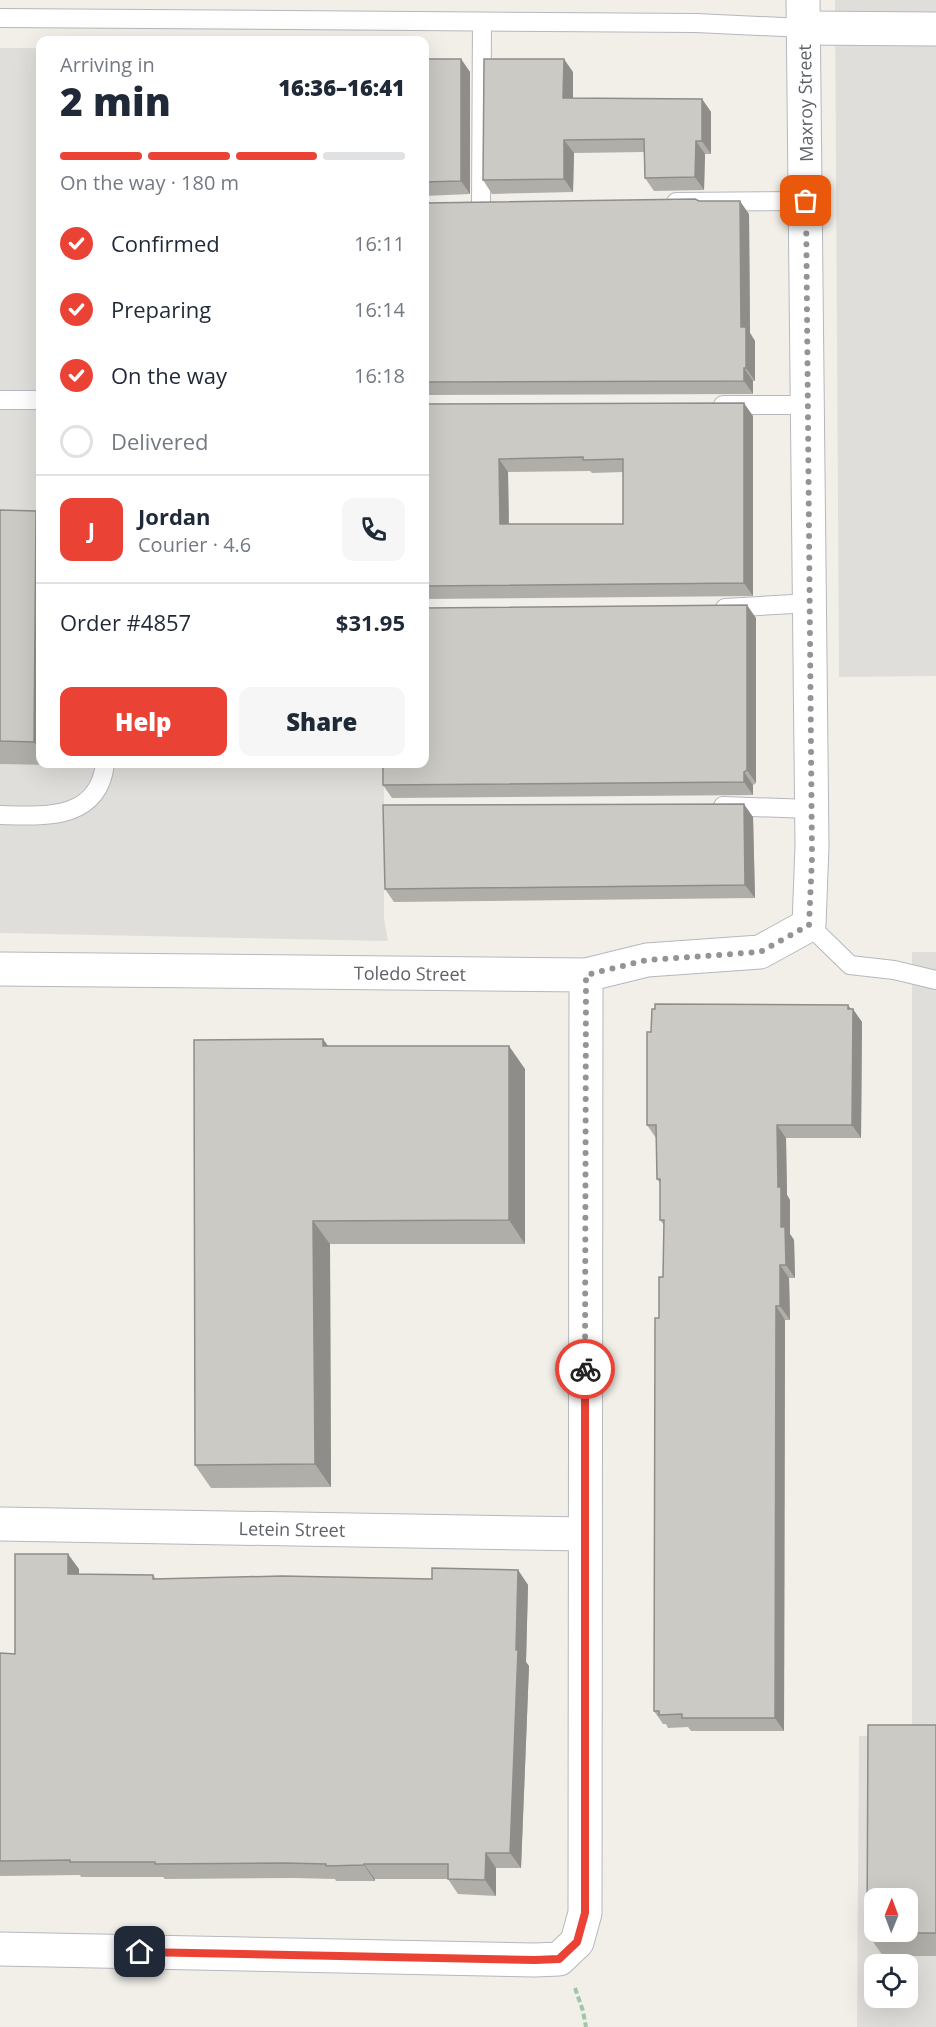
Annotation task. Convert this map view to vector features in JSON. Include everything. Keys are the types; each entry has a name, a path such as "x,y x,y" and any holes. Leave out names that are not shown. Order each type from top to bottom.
{"street":[{"path":"803,14 936,29"},
{"name":"Maxroy Street","path":"803,14 812,809 809,925"},
{"name":"Toledo Street","path":"0,969 586,975 647,960 760,952 809,925"},
{"path":"0,1949 535,1960 559,1959 577,1942 585,1913 586,975"},
{"name":"Letein Street","path":"0,1524 584,1534"}],"lane":[{"path":"0,18 696,23 803,14"},
{"path":"481,205 482,21"},
{"path":"662,202 806,201"},
{"path":"458,206 502,205"},
{"path":"0,400 36,400"},
{"path":"704,405 808,405"},
{"path":"703,608 810,603"},
{"path":"0,815 56,815 79,807 96,793 104,768"},
{"path":"701,807 759,806 812,809"},
{"path":"809,925 850,965 894,970 936,980"}],"shaded area":[{"path":"835,0 936,0 936,676 839,677"},
{"path":"0,48 36,48 36,768 384,768 384,919 388,941 0,933"},
{"path":"912,952 936,952 936,2027 857,2027 859,1736 912,1734"}],"building":[{"path":"429,59 461,59 461,181 429,182"},
{"path":"484,59 564,59 563,98 702,99 702,141 696,141 695,177 645,178 644,139 564,140 564,179 483,180"},
{"path":"695,199 699,201 740,201 741,327 746,327 744,381 429,382 429,203"},
{"path":"744,403 744,583 429,586 429,404","holes":["583,457 583,460 623,459 623,524 500,524 499,459"]},
{"path":"0,510 36,511 34,742 0,741"},
{"path":"747,605 747,770 744,772 744,782 383,785 383,768 429,768 429,608"},
{"path":"744,804 745,885 385,889 383,805"},
{"path":"655,1004 848,1005 848,1009 853,1009 852,1125 777,1125 778,1187 781,1187 781,1227 785,1227 786,1265 780,1265 780,1306 776,1306 775,1718 682,1718 682,1714 659,1715 659,1711 654,1711 655,1318 659,1318 659,1277 663,1277 664,1220 660,1220 656,1125 647,1125 647,1032 651,1032 652,1009 655,1009"},
{"path":"323,1039 323,1046 509,1046 509,1220 313,1221 315,1464 195,1465 194,1040"},
{"path":"15,1554 68,1554 68,1574 153,1575 153,1579 282,1576 432,1579 432,1568 518,1570 516,1650 518,1650 510,1853 486,1853 485,1880 448,1879 448,1864 326,1866 326,1864 284,1863 155,1864 155,1862 70,1862 70,1860 0,1861 0,1653 15,1654"},
{"path":"868,1725 936,1725 936,1933 918,1933 918,1888 867,1888"}],"way so far":[{"path":"585,1369 586,975 647,960 760,952 809,925 812,858 806,201"}],"route":[{"path":"140,1952 535,1960 559,1959 577,1942 585,1913 585,1369"}]}
